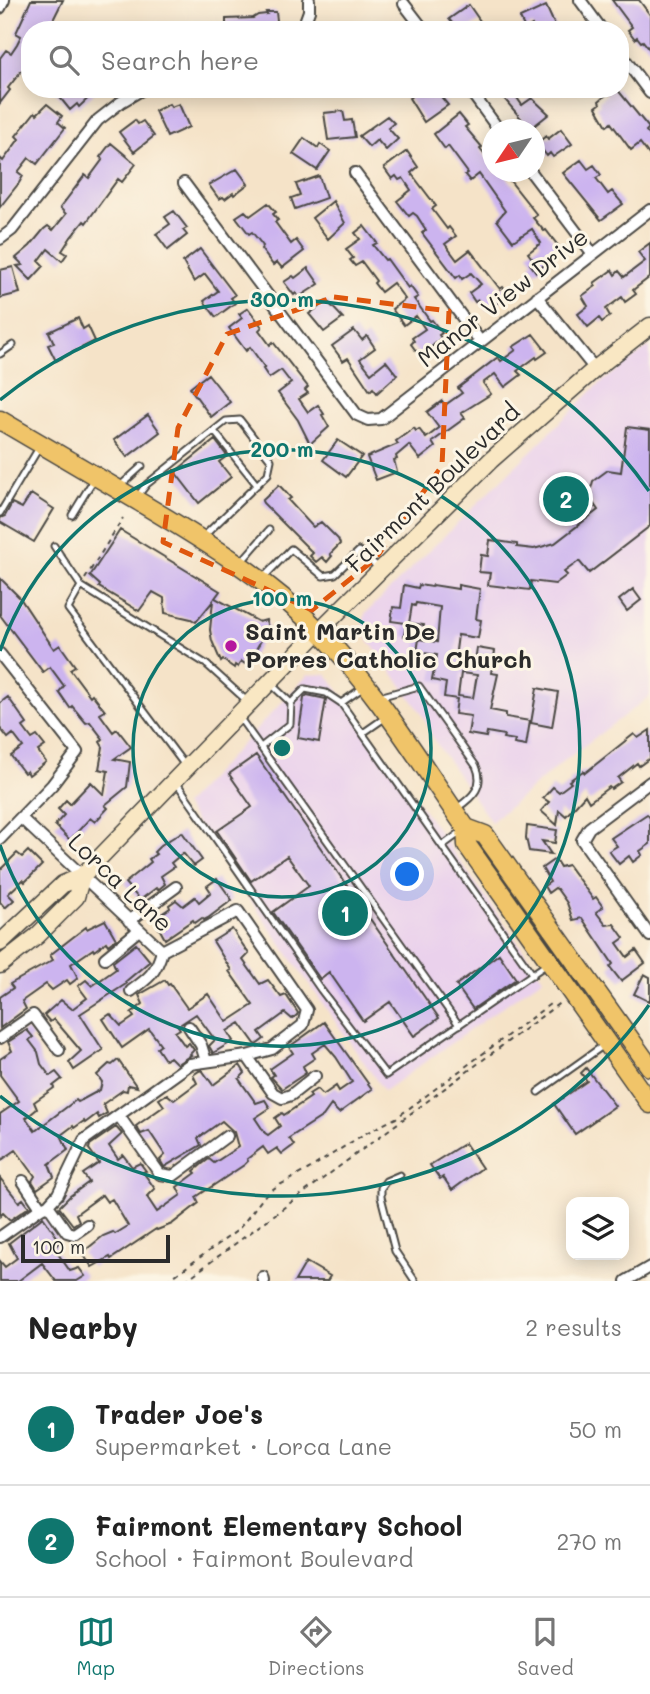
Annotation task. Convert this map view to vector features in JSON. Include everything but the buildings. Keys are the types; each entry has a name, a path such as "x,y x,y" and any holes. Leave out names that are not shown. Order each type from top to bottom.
{"main road":[{"name":"Fairmont Boulevard","path":"0,943 63,884 82,876 319,631 491,460 595,369 650,326"},
{"path":"0,420 202,538 261,580 319,631 388,715 466,828 467,845 650,1104"},
{"path":"466,828 485,835 650,1068"},
{"name":"Fairmont Boulevard","path":"0,965 37,936 76,897 82,876"},
{"path":"571,991 586,976"}],"street":[{"path":"0,8 4,0"},
{"path":"305,21 309,0"},
{"path":"580,0 596,21"},
{"path":"404,4 417,21"},
{"path":"629,65 650,93"},
{"path":"0,239 12,230 98,120 128,98"},
{"path":"476,98 491,119"},
{"path":"355,173 480,341"},
{"path":"539,182 593,254"},
{"name":"Manor View Drive","path":"184,183 357,415 368,420 382,419 650,210"},
{"path":"537,297 595,369"},
{"path":"0,654 77,752 60,775 0,839"},
{"path":"650,782 589,828 582,840 650,936"},
{"name":"Lorca Lane","path":"21,818 162,951 238,911 307,1010 303,1025 272,1049 247,1056"},
{"path":"129,921 176,887"},
{"path":"105,958 139,930"},
{"path":"131,992 158,967 162,951"},
{"path":"0,1038 33,1015 59,1051"},
{"path":"189,1027 201,1045 206,1061"},
{"path":"0,1237 44,1207 58,1194 84,1140 190,1064 247,1056 273,1093 282,1098 291,1096 315,1076"},
{"path":"119,1116 160,1174 167,1176 173,1176 226,1136"},
{"path":"23,1181 67,1233 74,1234 87,1225"},
{"path":"626,1281 650,1267"}],"lane":[{"path":"0,354 13,345"},
{"path":"135,500 147,484 214,430 226,421 240,420 271,460 268,474 202,538"},
{"path":"214,430 257,485"},
{"path":"0,513 41,444"},
{"path":"117,489 142,466"},
{"path":"72,515 96,476"},
{"path":"239,563 269,530"},
{"path":"54,546 81,586 199,659 243,709 261,747 459,1026"},
{"path":"261,580 291,549 323,576 335,574 359,551 381,570"},
{"path":"81,586 68,608 180,773 321,990 386,1075 550,962"},
{"path":"269,682 291,703"},
{"path":"341,703 371,691 419,686 481,776 477,790 454,810"},
{"path":"261,747 290,724 291,703 305,689 326,693 341,703 533,975"},
{"path":"363,733 388,715"},
{"path":"442,846 466,828"},
{"path":"538,1092 606,1043"},
{"path":"400,1175 386,1181 380,1188 381,1197 395,1251 415,1281"}],"path":[{"path":"81,586 123,518"},
{"path":"186,1281 571,991"},
{"path":"167,1281 239,1230 266,1194 275,1187 396,1118 550,1004"}],"highlighted area":[{"path":"334,297 449,311 442,466 375,559 312,610 163,542 178,428 227,334"}],"shaded area":[{"path":"650,346 650,696 564,761 491,822 434,740 421,712 362,631 365,614 598,385"},
{"path":"327,674 543,978 384,1091 184,805 308,675"}],"place":[{"name":"Fairmont Elementary School","path":"566,499"},
{"name":"Saint Martin De Porres Catholic Church","path":"231,646"},
{"name":"Trader Joe's","path":"345,913"}]}
